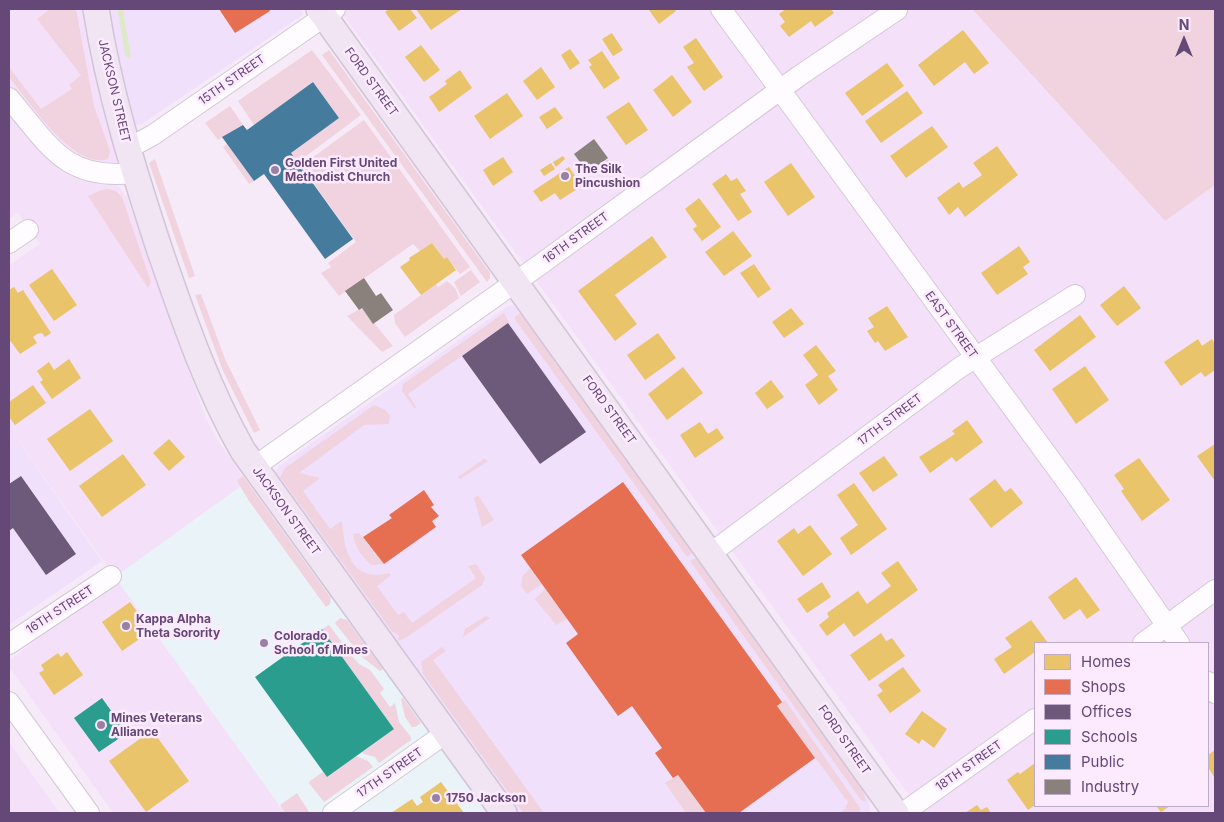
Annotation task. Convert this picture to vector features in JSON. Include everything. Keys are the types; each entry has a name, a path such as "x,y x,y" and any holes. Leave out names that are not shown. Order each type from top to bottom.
{"main road":[{"name":"JACKSON STREET","path":"96,9 101,42 134,173 175,294 224,419 254,467 504,813"},
{"name":"FORD STREET","path":"326,11 515,282 896,813"}],"street":[{"name":"EAST STREET","path":"721,9 1072,489 1178,642"},
{"name":"16TH STREET","path":"254,467 780,91 897,10"},
{"name":"15TH STREET","path":"127,149 153,135 326,11"},
{"path":"9,98 58,156 78,169 113,176 134,173"},
{"path":"9,242 28,230"},
{"name":"17TH STREET","path":"711,553 975,358 1075,296"},
{"name":"16TH STREET","path":"9,644 111,576"},
{"path":"1144,642 1215,590"},
{"path":"9,702 89,813"},
{"name":"18TH STREET","path":"903,813 1034,720"},
{"name":"17TH STREET","path":"333,813 446,733"}],"shaded area":[{"path":"9,9 86,9 118,157 115,164 103,166 71,160 9,89"},
{"path":"50,9 76,9 94,106 110,151 108,159 95,160 81,154 67,144 40,116 9,77 9,67 41,109 72,89 69,85 81,75 37,19"},
{"path":"105,9 300,9 304,14 142,124 133,125"},
{"path":"339,9 972,9 1165,221 1215,185 1215,813 922,813"},
{"path":"972,9 1215,9 1215,185 1165,221"},
{"path":"312,50 361,115 298,162 291,153 339,118 313,82 254,125 238,101"},
{"path":"329,50 490,273 490,278 487,282 322,55"},
{"path":"230,106 243,125 218,140 205,123"},
{"path":"9,111 110,183 118,186 127,197 206,419 218,441 247,482 115,577 9,428 9,261 11,264 40,244 18,213 9,219"},
{"path":"364,120 470,267 460,274 447,257 444,259 432,243 421,252 413,244 339,296 321,273 331,267 328,263 356,242 301,166"},
{"path":"227,144 254,181 249,184 223,147"},
{"path":"155,159 195,276 189,278 149,163"},
{"path":"108,189 116,191 122,197 151,282 148,288 88,196"},
{"path":"471,270 480,282 461,296 454,282"},
{"path":"447,281 455,288 459,298 405,337 395,323 394,315 436,284 438,287"},
{"path":"201,294 225,359 260,430 254,433 223,371 195,295"},
{"path":"508,306 514,306 520,313 862,786 869,796 870,813 513,813 274,475 279,466"},
{"path":"362,308 393,346 382,352 347,316"},
{"path":"504,313 509,322 408,394 416,407 415,409 402,391 403,384"},
{"path":"520,313 693,552 687,557 514,318"},
{"path":"374,405 385,410 390,416 389,424 364,425 299,473 320,478 303,491 330,529 342,521 348,553 358,569 376,575 389,573 391,575 377,586 398,615 404,612 412,623 476,578 468,566 476,564 485,578 482,585 407,637 398,641 399,636 392,631 280,477 285,468"},
{"path":"9,428 102,561 9,625"},
{"path":"484,459 488,461 460,479 458,477"},
{"path":"243,476 331,598 330,604 326,607 249,501 237,481"},
{"name":"Colorado School of Mines","path":"247,482 488,813 285,813 115,577"},
{"path":"478,495 494,520 482,527 474,498"},
{"path":"359,533 384,564 371,565 361,554 353,534"},
{"path":"697,557 862,786 866,802 861,800 690,561"},
{"path":"530,568 542,584 527,594 521,586 522,577"},
{"path":"115,577 285,813 113,813 10,668 10,660"},
{"path":"545,589 567,619 556,625 535,599"},
{"path":"486,616 490,618 463,637 465,629"},
{"path":"340,618 347,620 383,669 380,671 362,657 335,623"},
{"path":"329,625 359,664 370,670 384,689 380,693 390,707 395,703 399,722 411,737 411,740 379,763 375,757 362,752 394,729 322,629"},
{"path":"442,647 446,651 433,660 544,813 523,813 423,674 421,662"},
{"path":"403,698 421,723 415,727 412,727 405,717 401,699"},
{"path":"785,700 860,808 860,813 840,813 845,809 848,802 777,706"},
{"path":"9,742 60,813 9,813"},
{"path":"356,756 368,761 373,767 324,802 309,783 310,781 323,772 327,777"},
{"path":"678,775 706,813 686,813 665,783"},
{"path":"297,793 309,812 285,813 280,805"}],"building: Homes":[{"path":"389,9 410,9 417,18 399,31 385,12"},
{"path":"416,9 462,9 431,30"},
{"path":"675,9 676,11 659,24 649,10"},
{"path":"786,9 831,9 834,13 815,27 811,21 789,37 780,26 785,22 779,14"},
{"path":"963,30 989,63 974,74 965,62 934,86 918,65"},
{"path":"612,33 623,50 613,56 602,39"},
{"path":"696,38 723,77 704,91 687,67 694,63 683,47"},
{"path":"421,45 440,70 424,82 405,57"},
{"path":"570,49 580,63 570,70 561,55"},
{"path":"602,51 620,78 604,89 589,67 592,65 588,60"},
{"path":"887,63 904,86 862,116 845,93"},
{"path":"541,67 555,87 537,100 523,81"},
{"path":"460,70 472,88 439,112 429,97 447,84 445,81"},
{"path":"672,75 692,102 673,117 653,90"},
{"path":"907,91 923,113 881,143 865,121"},
{"path":"507,93 523,116 490,139 474,116"},
{"path":"629,102 648,130 626,145 606,117"},
{"path":"555,107 563,118 547,129 539,117"},
{"path":"932,126 948,147 906,178 890,156"},
{"path":"997,146 1018,175 965,217 958,207 949,215 937,198 959,182 963,188 982,175 973,163"},
{"path":"563,156 565,159 556,167 553,162"},
{"path":"503,157 513,172 493,186 483,170"},
{"path":"608,160 611,165 604,170 601,165"},
{"path":"551,163 555,169 544,176 540,170"},
{"path":"791,163 815,197 788,216 764,182"},
{"name":"The Silk Pincushion","path":"569,167 582,186 560,200 555,193 541,202 533,191"},
{"path":"726,174 731,181 737,178 746,191 740,194 752,212 738,221 712,184"},
{"path":"699,198 721,227 702,241 693,229 697,226 685,209"},
{"path":"733,231 752,256 724,276 705,252"},
{"path":"652,236 667,257 615,295 637,324 615,341 578,291"},
{"path":"432,243 444,259 447,257 456,270 421,295 400,267 410,260 409,258"},
{"path":"1019,246 1030,262 1023,267 1028,274 997,295 981,273"},
{"path":"754,264 771,289 758,298 740,273"},
{"path":"52,269 77,305 54,321 29,285"},
{"path":"1124,286 1141,308 1117,326 1100,305"},
{"path":"14,287 18,293 23,290 51,333 45,337 42,333 37,334 33,337 37,343 20,354 9,339 9,290"},
{"path":"887,306 908,337 885,351 878,341 875,343 867,331 874,327 868,318"},
{"path":"791,308 804,324 784,338 772,322"},
{"path":"1080,315 1096,337 1050,371 1034,350"},
{"path":"658,333 676,358 645,380 627,355"},
{"path":"1198,339 1202,346 1212,339 1215,344 1215,370 1205,377 1201,372 1181,386 1164,362"},
{"path":"816,345 836,371 828,376 838,390 819,405 805,385 818,375 803,355"},
{"path":"69,359 81,378 52,399 40,382 43,380 37,371 49,362 54,370"},
{"path":"1085,366 1109,400 1076,424 1052,389"},
{"path":"683,367 703,393 667,420 648,394"},
{"path":"771,380 784,397 767,409 755,393"},
{"path":"33,385 46,403 15,425 9,417 9,402"},
{"path":"90,409 113,441 70,471 47,439"},
{"path":"967,420 983,442 956,462 952,457 930,473 919,457 955,434 952,431"},
{"path":"700,422 708,434 717,428 724,438 695,458 680,435"},
{"path":"169,439 185,457 169,471 153,453"},
{"path":"1215,444 1215,481 1197,456"},
{"path":"123,454 146,485 102,517 79,486"},
{"path":"884,456 898,475 873,492 859,473"},
{"path":"1139,458 1170,500 1142,521 1121,491 1124,489 1114,475"},
{"path":"995,479 1005,492 1011,488 1023,503 991,528 969,499"},
{"path":"854,483 887,529 851,555 840,538 858,525 837,495"},
{"path":"810,525 832,554 803,576 777,541 794,528 798,534"},
{"path":"898,561 918,590 854,637 844,623 827,636 819,625 829,617 827,613 858,591 867,604 891,586 881,573"},
{"path":"1076,577 1100,610 1087,619 1080,609 1064,620 1048,597"},
{"path":"822,582 831,597 807,613 797,599"},
{"name":"Kappa Alpha Theta Sorority","path":"130,602 151,631 122,651 102,622"},
{"path":"1031,620 1047,642 1034,642 1034,653 1004,674 994,659 1012,647 1005,638"},
{"path":"881,633 886,641 892,638 905,656 869,681 850,655"},
{"path":"67,652 83,675 54,695 39,673 44,670 41,665 58,653 61,657"},
{"path":"903,667 921,691 890,713 877,695 883,691 878,685"},
{"path":"922,711 947,729 934,748 922,739 919,744 905,734"},
{"path":"152,730 189,781 146,812 109,761"},
{"path":"1215,750 1214,777 1209,769 1209,754"},
{"path":"1034,764 1034,806 1028,810 1007,780 1018,772 1020,774"},
{"name":"1750 Jackson","path":"441,782 464,813 391,813 412,799 417,806 423,802 420,797"},
{"path":"977,805 981,810 987,807 991,813 965,813"},
{"path":"1157,807 1168,807 1161,812"}],"building: Shops":[{"path":"219,9 269,9 270,11 235,33"},
{"path":"623,482 782,702 777,706 815,758 739,813 706,813 678,775 673,778 655,753 662,748 632,706 618,716 566,643 578,634 521,555"},
{"path":"424,490 434,505 431,507 439,516 432,521 436,527 384,564 363,537 392,518 389,515"}],"building: Offices":[{"path":"508,323 586,432 540,464 462,356"},
{"path":"21,476 76,554 46,575 13,528 9,531 9,484"}],"building: Schools":[{"path":"322,629 394,729 327,777 255,677"},
{"name":"Mines Veterans Alliance","path":"102,698 127,733 99,752 74,718"}],"building: Public":[{"name":"Golden First United Methodist Church","path":"313,82 339,118 291,153 353,239 325,259 264,174 254,181 222,137 243,125 247,130"}],"building: Industry":[{"path":"594,139 608,158 588,173 574,154"},
{"path":"364,278 376,296 381,293 393,310 373,324 362,308 359,310 345,291"}],"waterway":[{"path":"120,9 128,55"}],"place":[{"name":"Golden First United Methodist Church","path":"275,170"},
{"name":"The Silk Pincushion","path":"565,176"},
{"name":"Kappa Alpha Theta Sorority","path":"126,626"},
{"name":"Colorado School of Mines","path":"264,643"},
{"name":"Mines Veterans Alliance","path":"101,725"},
{"name":"1750 Jackson","path":"436,798"}]}
